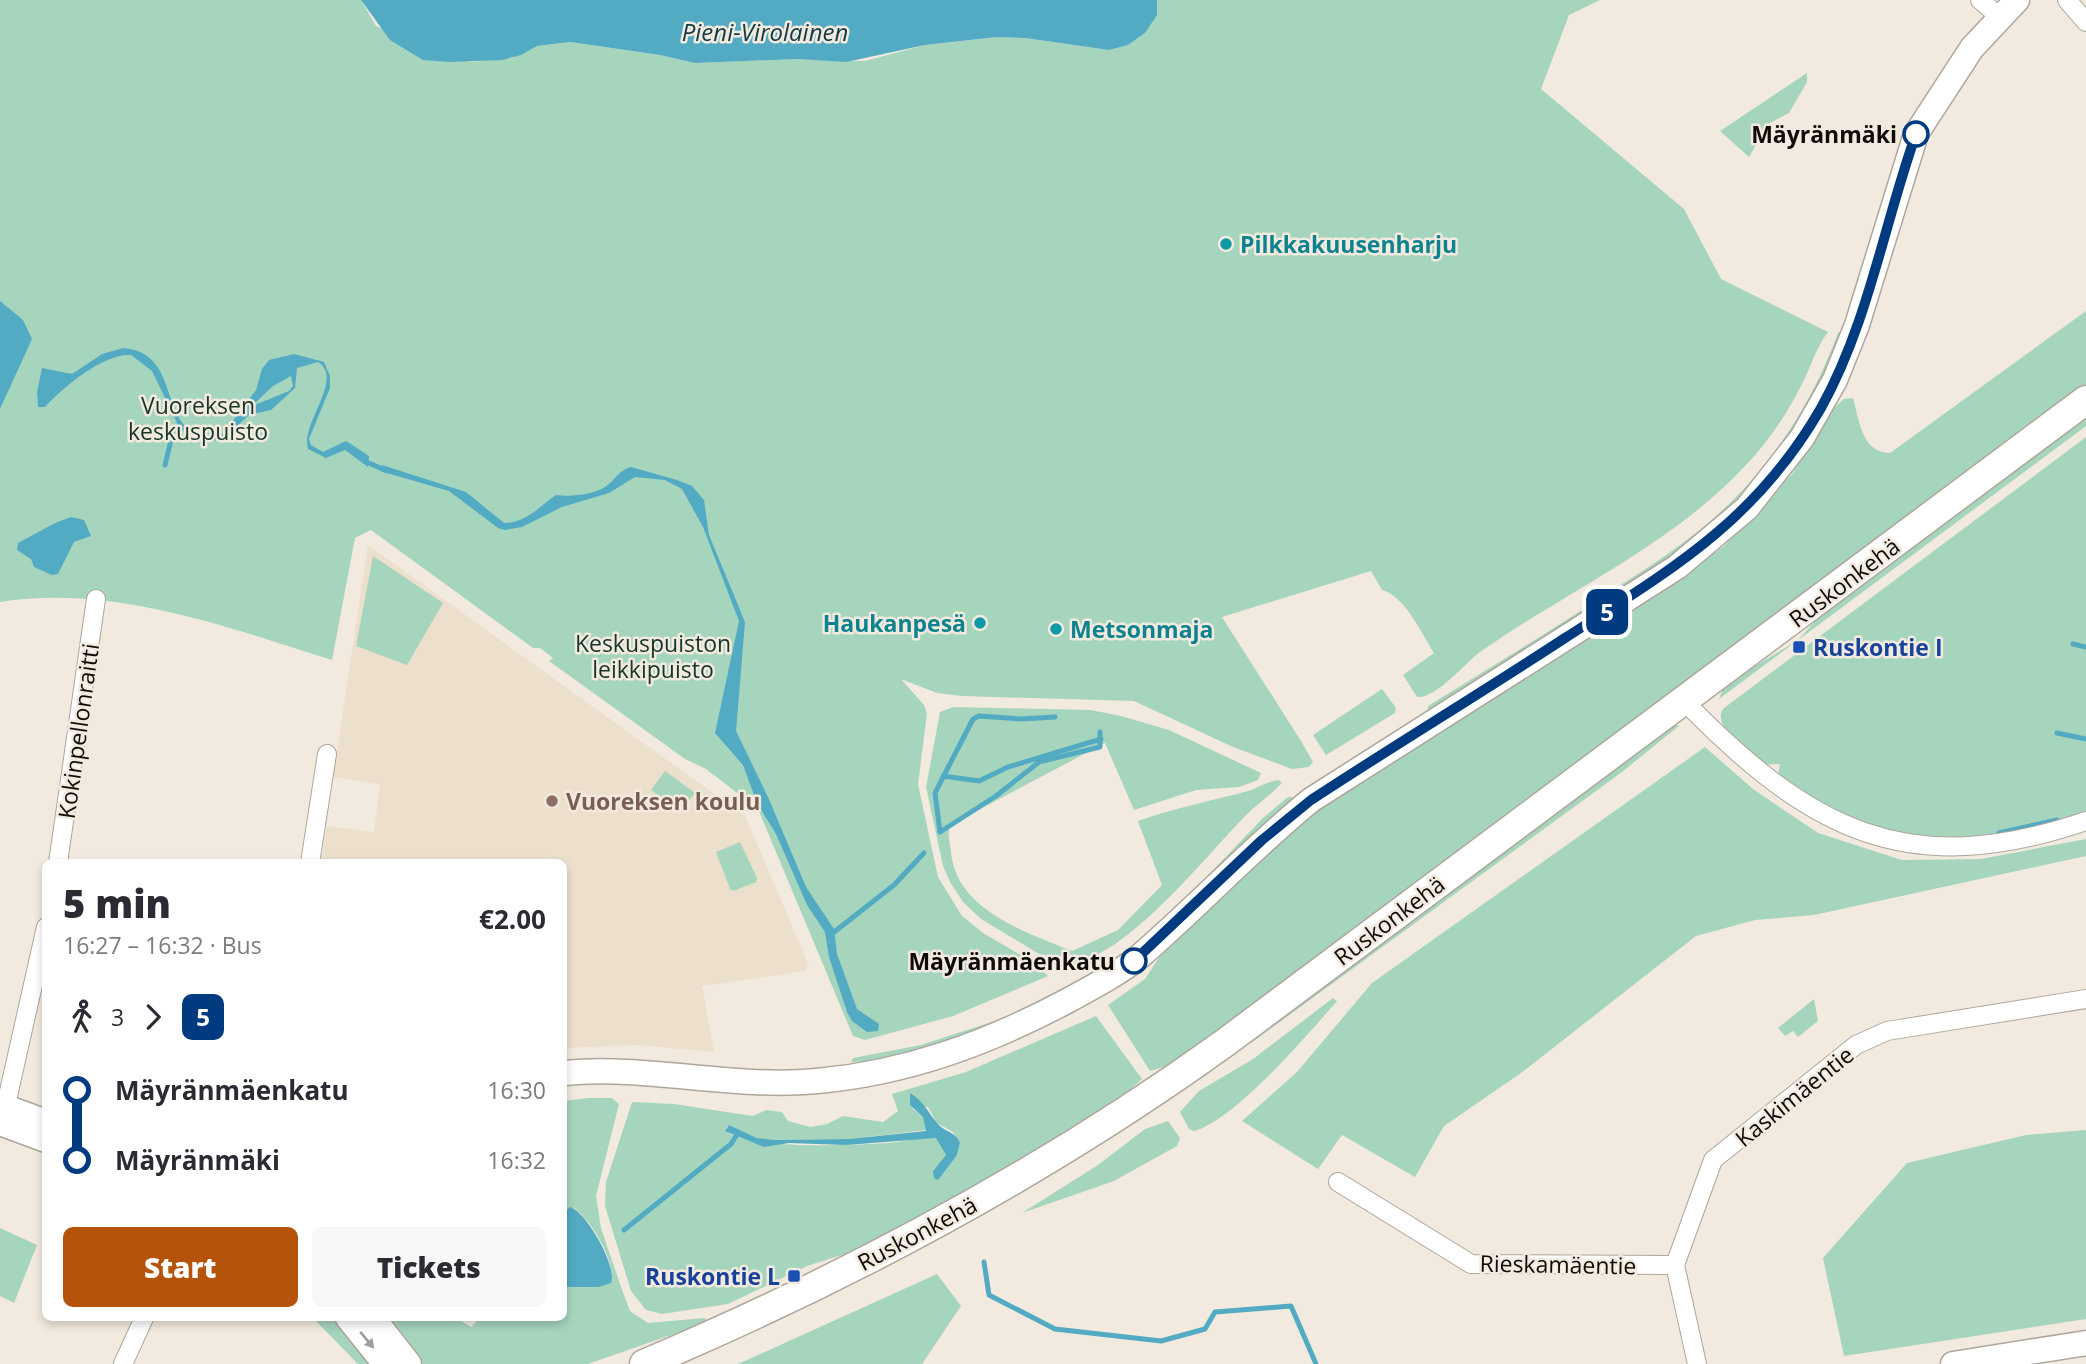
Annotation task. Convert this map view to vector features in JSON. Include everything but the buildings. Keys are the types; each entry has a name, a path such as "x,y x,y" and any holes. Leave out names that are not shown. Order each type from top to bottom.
{"main road":[{"name":"Ruskonkehä","path":"644,1364 711,1336 907,1242 1131,1109 2086,400"}],"street":[{"path":"567,1073 634,1071 742,1082 818,1081 920,1062 1010,1031 1087,990 1138,958 1262,840 1311,800 1677,567 1747,508 1777,474 1821,407 1857,326 1916,134 1972,48 2009,9 1980,0"},
{"path":"2067,0 2086,22"},
{"name":"Kokinpellonraitti","path":"59,859 96,599"},
{"path":"1684,701 1767,778 1845,826 1883,839 1925,848 1964,847 2005,842 2086,821"},
{"path":"311,859 327,754"},
{"path":"2,1114 42,944"},
{"name":"Kaskimäentie","path":"1675,1265 1713,1160 1856,1045 1887,1031 2086,999"},
{"path":"2,1114 42,1121"},
{"path":"2,1114 42,1138"},
{"name":"Rieskamäentie","path":"1338,1182 1471,1264 1675,1265"},
{"path":"1675,1265 1697,1364"},
{"path":"123,1364 143,1321"},
{"path":"350,1321 385,1364"},
{"path":"375,1321 409,1364"},
{"path":"1953,1364 2086,1343"}],"shaded area":[{"name":"Vuoreksen koulu","path":"368,545 745,816 809,966 805,971 702,986 714,1052 638,1045 567,1048 567,859 322,859 327,826 374,832 380,784 333,777"}],"green space":[{"path":"0,0 361,0 376,26 470,62 512,58 537,46 570,42 695,63 800,59 865,61 925,45 997,37 1025,38 1109,50 1128,45 1145,33 1157,0 1600,0 1569,15 1541,89 1684,209 1721,279 1828,332 1777,427 1754,457 1716,494 1652,544 1480,652 1450,679 1425,696 1417,697 1403,675 1434,653 1405,608 1382,590 1371,571 1222,617 1301,741 1313,762 1309,767 1292,769 1233,747 1134,701 962,696 937,693 901,679 924,705 927,714 918,784 938,877 962,916 983,933 1036,964 1048,976 953,1016 865,1040 853,1036 758,809 706,769 685,759 549,661 553,658 540,648 533,648 371,530 355,538 332,660 210,622 127,604 42,598 0,602"},
{"path":"1807,73 1807,82 1789,113 1768,124 1749,157 1720,131"},
{"path":"2086,311 2086,384 1173,1064 1150,1071 1108,1005 1145,979 1162,953 1294,826 1668,587 1724,546 1792,474 1833,409 1844,399 1853,398 1863,434 1873,447 1890,453"},
{"path":"1842,331 1843,339 1784,453 1706,535 1431,711 1428,709 1428,706 1658,561 1721,512 1768,461 1796,421 1819,378 1838,333"},
{"path":"2086,414 2086,426 1719,699 1724,685 1798,640 1827,608"},
{"path":"2086,437 2086,813 2041,826 1962,838 1926,838 1891,831 1855,819 1818,801 1778,776 1780,764 1762,765 1726,730 1721,715 1724,708"},
{"path":"373,556 443,603 407,665 356,646"},
{"path":"1382,689 1396,708 1395,713 1326,755 1313,735"},
{"path":"953,707 1091,710 1121,716 1169,730 1261,773 1258,780 1239,787 1196,790 1134,810 1105,743 950,825 949,838 956,872 979,904 1015,927 1072,951 1118,930 1162,885 1138,821 1275,781 1282,783 1246,815 1142,923 1095,956 1073,963 1063,958 1039,954 981,919 963,902 950,882 943,866 926,787 940,712"},
{"path":"1680,725 1622,772 1251,1043 1251,1039 1668,727"},
{"path":"1705,747 1753,789 1818,833 1902,860 1981,859 2086,839 2086,856 1814,915 1755,920 1696,936 1521,1073 1444,1126 1415,1177 1342,1135 1318,1169 1242,1121 1297,1072 1372,983"},
{"path":"665,771 695,793 680,812 651,790"},
{"path":"1288,797 1294,800 1200,891 1170,915 1263,818"},
{"path":"740,842 757,878 756,882 733,891 716,852"},
{"path":"1333,998 1337,1001 1290,1054 1249,1094 1210,1124 1194,1131 1189,1129 1180,1112 1199,1091 1253,1059"},
{"path":"1814,999 1818,1021 1798,1037 1793,1031 1785,1036 1778,1028"},
{"path":"1096,1016 1142,1079 1126,1093 998,1173 858,1250 807,1266 728,1304 662,1314 646,1310 631,1291 605,1206 606,1182 632,1102 674,1104 753,1116 766,1110 782,1112 788,1121 810,1127 827,1124 843,1116 883,1122 898,1111 892,1094 966,1072","holes":["928,1107 937,1123 953,1132 960,1143 957,1155 943,1172 933,1171 946,1155 937,1138 852,1145 803,1145 757,1141 738,1137 725,1130 729,1125 757,1138 775,1140 849,1139 927,1130 923,1117 912,1108"]},
{"path":"995,1021 997,1029 882,1061 851,1062 853,1058 921,1045"},
{"path":"612,1098 619,1104 596,1196 601,1228 630,1311 648,1323 705,1318 708,1322 588,1364 416,1364 385,1321 461,1321 471,1327 477,1321 567,1321 567,1287 599,1287 612,1281 606,1252 594,1231 574,1208 567,1211 567,1101"},
{"path":"1168,1121 1180,1138 1177,1146 1114,1181 1022,1213 1098,1165 1145,1129"},
{"path":"2086,1130 2086,1319 1844,1356 1823,1258 1907,1163 2026,1135"},
{"path":"0,1228 37,1245 14,1303 0,1296"},
{"path":"937,1274 961,1306 922,1364 738,1364"},
{"path":"316,1321 335,1321 371,1364 358,1364"}],"water":[{"name":"Pieni-Virolainen","path":"361,0 1157,0 1157,15 1145,33 1128,45 1109,50 1025,38 997,37 925,45 846,62 799,59 695,63 570,42 537,46 521,55 503,60 449,62 423,60 390,40"},
{"path":"0,301 23,320 32,339 0,409"},
{"path":"123,348 142,353 154,363 162,376 180,420 191,431 206,438 223,434 256,390 262,369 269,360 294,354 324,362 330,376 330,388 309,439 311,445 323,452 346,441 369,456 368,467 345,450 326,458 308,449 307,438 327,379 325,370 318,362 297,368 295,388 271,410 249,415 225,438 209,442 186,433 179,427 152,371 131,355 109,359 97,365 73,381 45,407 38,407 37,392 42,368 72,374 102,354","holes":["291,376 293,386 289,391 252,406 273,386"]},
{"path":"382,465 466,492 504,523 526,517 556,495 598,491 631,467 692,486 704,500 709,535 745,622 736,731 768,797 806,887 834,929 837,954 857,1009 879,1024 878,1031 867,1032 852,1021 847,1012 829,957 825,932 807,905 776,834 757,803 743,765 715,733 739,621 703,527 682,489 665,480 635,477 609,493 562,507 522,527 505,530 498,528 449,491 380,471"},
{"path":"71,517 84,520 91,536 74,542 58,574 52,575 34,567 31,559 17,550 18,543"},
{"path":"910,1093 922,1103 938,1124 956,1136 960,1143 957,1155 938,1180 934,1178 933,1171 946,1155 936,1138 846,1145 789,1143 764,1147 725,1131 729,1125 757,1138 775,1140 849,1139 926,1131 923,1117 910,1105"},
{"path":"570,1207 577,1211 592,1229 610,1265 611,1283 599,1287 567,1287 567,1210"}],"waterway":[{"path":"165,465 173,432 182,428"},
{"path":"364,461 387,471"},
{"path":"2073,644 2086,647"},
{"path":"940,832 935,793 973,719 979,716 1021,719 1055,717"},
{"path":"940,832 996,796 1039,762 1100,747 1100,732"},
{"path":"2057,733 2086,739"},
{"path":"943,776 979,781 1008,767 1101,739"},
{"path":"1999,833 2057,820"},
{"path":"829,936 894,885 924,853"},
{"path":"624,1230 731,1144 738,1133"},
{"path":"984,1262 989,1295 1055,1329 1161,1341 1205,1329 1215,1312 1291,1306 1316,1364"}],"bus line":[{"name":"5","path":"1134,961 1262,840 1311,800 1677,567 1747,508 1777,474 1802,438 1835,380 1857,326 1898,185 1916,134"}],"place":[{"name":"Mäyränmäki","path":"1916,134"},
{"name":"Pilkkakuusenharju","path":"1226,244"},
{"name":"Haukanpesä","path":"980,623"},
{"name":"Metsonmaja","path":"1056,629"},
{"name":"Ruskontie I","path":"1799,647"},
{"name":"Vuoreksen koulu","path":"552,801"},
{"name":"Mäyränmäenkatu","path":"1134,961"},
{"name":"Ruskontie L","path":"794,1276"}],"park label":[{"name":"Vuoreksen keskuspuisto","path":"198,418"},
{"name":"Keskuspuiston leikkipuisto","path":"653,656"}]}
